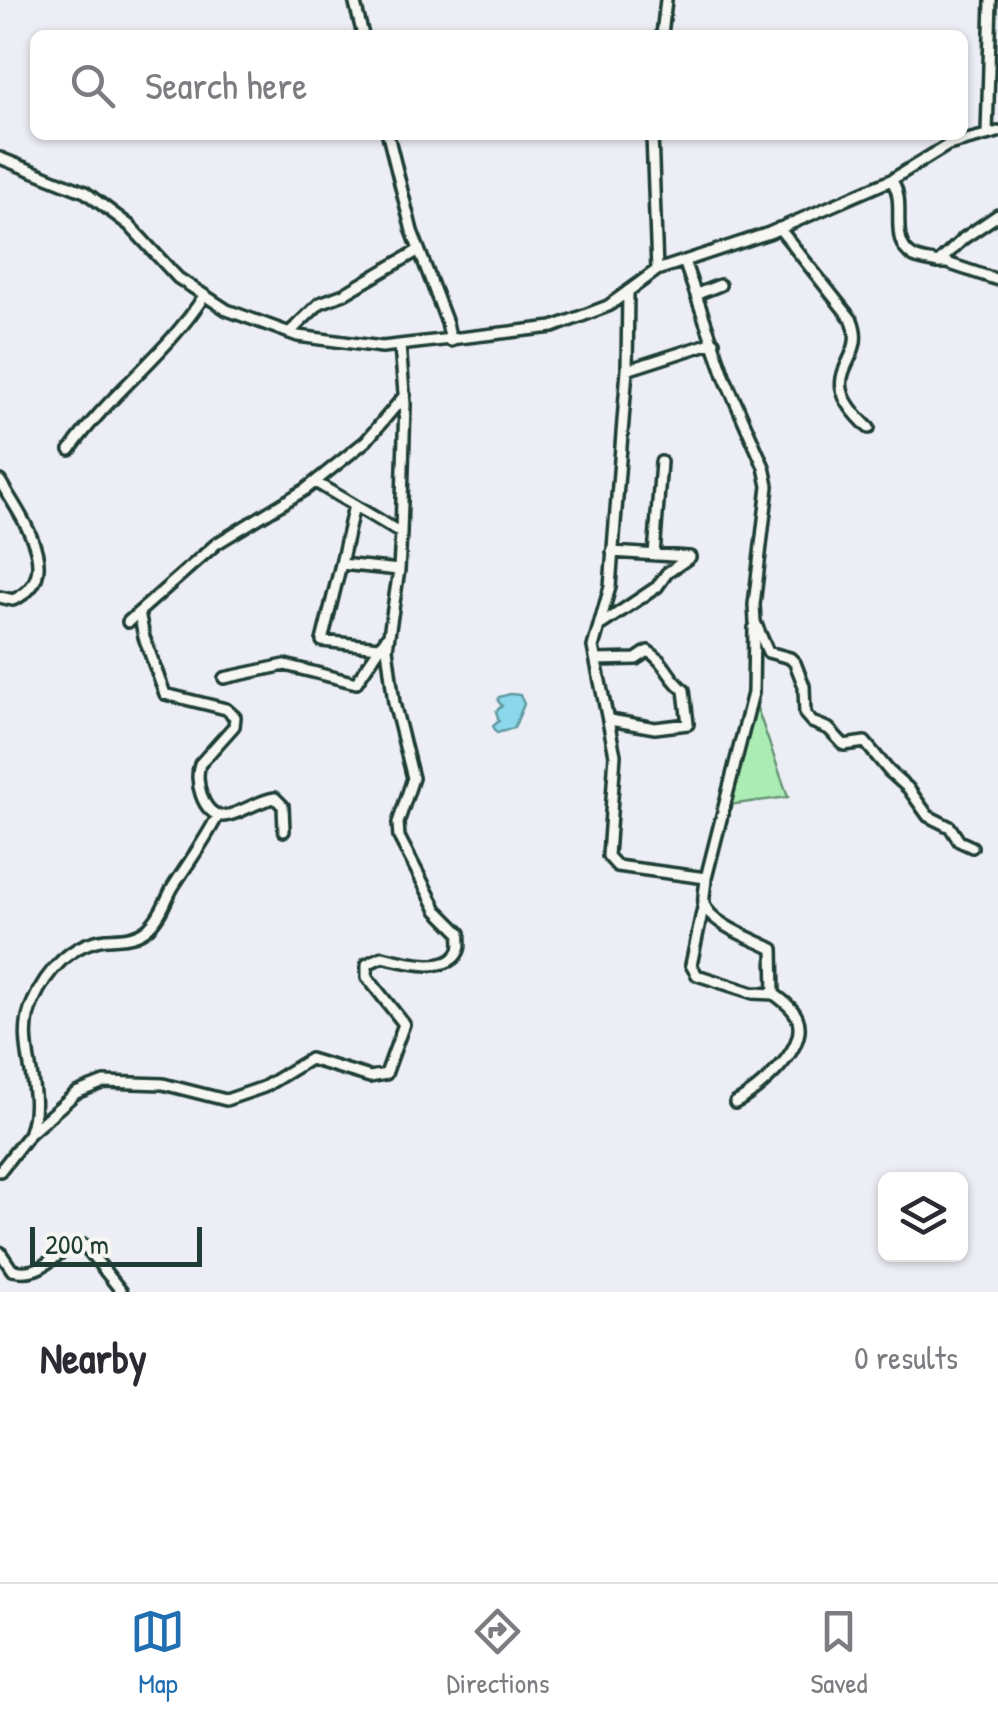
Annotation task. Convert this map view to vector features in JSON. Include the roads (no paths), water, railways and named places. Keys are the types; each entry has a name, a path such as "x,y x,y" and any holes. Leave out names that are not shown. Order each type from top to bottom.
{"street":[{"path":"354,0 362,30"},
{"path":"663,30 666,0"},
{"path":"991,0 992,133"},
{"path":"389,140 419,250 451,341"},
{"path":"652,140 658,270"},
{"path":"0,158 84,192 129,225 169,270 204,296 241,316 289,333 368,348 553,327 603,308 658,270 779,228 891,180 948,145 966,140"},
{"path":"891,180 898,189 900,240 913,257 960,266 998,280"},
{"path":"938,263 964,238 998,215"},
{"path":"779,228 852,320 856,344 844,364 842,393 869,428"},
{"path":"289,333 320,303 344,294 419,250"},
{"path":"684,261 768,486 761,525 753,693 706,878 691,965 697,975 753,993 774,994 799,1022 794,1048 760,1090 735,1103"},
{"path":"698,294 720,284"},
{"path":"628,290 627,370 610,586 593,647 616,764 609,861 617,866 706,878"},
{"path":"70,450 90,422 186,322 204,296"},
{"path":"627,370 714,342"},
{"path":"2,1165 29,1134 76,1093 104,1082 162,1084 226,1100 264,1087 310,1059 370,1077 386,1074 404,1024 367,977 368,964 382,956 430,966 452,958 459,950 460,933 437,910 399,837 398,823 413,778 394,703 386,637 399,570 401,533 404,396 400,346"},
{"path":"128,622 216,544 315,482 366,441 404,396"},
{"path":"654,555 660,462"},
{"path":"0,482 34,539 38,556 34,579 26,591 13,600 0,598"},
{"path":"315,482 401,533"},
{"path":"354,506 322,641 380,647"},
{"path":"601,625 657,587 667,573 690,557 612,552"},
{"path":"341,564 399,570"},
{"path":"139,612 165,694 226,709 235,717 234,726 200,764 197,772 201,799 218,815 225,816 275,798 282,806 284,831"},
{"path":"754,622 768,652 790,658 794,663 804,686 805,714 812,722 829,728 844,745 866,742 928,816 950,827 960,841 972,847"},
{"path":"224,678 286,666 356,683 386,637"},
{"path":"596,660 636,659 648,652 664,661 670,679 684,690 688,724 655,728 610,720"},
{"path":"29,1134 34,1106 24,1028 39,990 68,954 108,939 126,939 148,928 192,856 203,845 218,815"},
{"path":"704,903 727,927 773,949 774,994"},
{"path":"0,1252 12,1270 28,1273 42,1268 71,1245 84,1245 122,1292"}],"water":[{"path":"520,695 524,704 514,728 497,733 493,726 499,721 499,697"}]}
